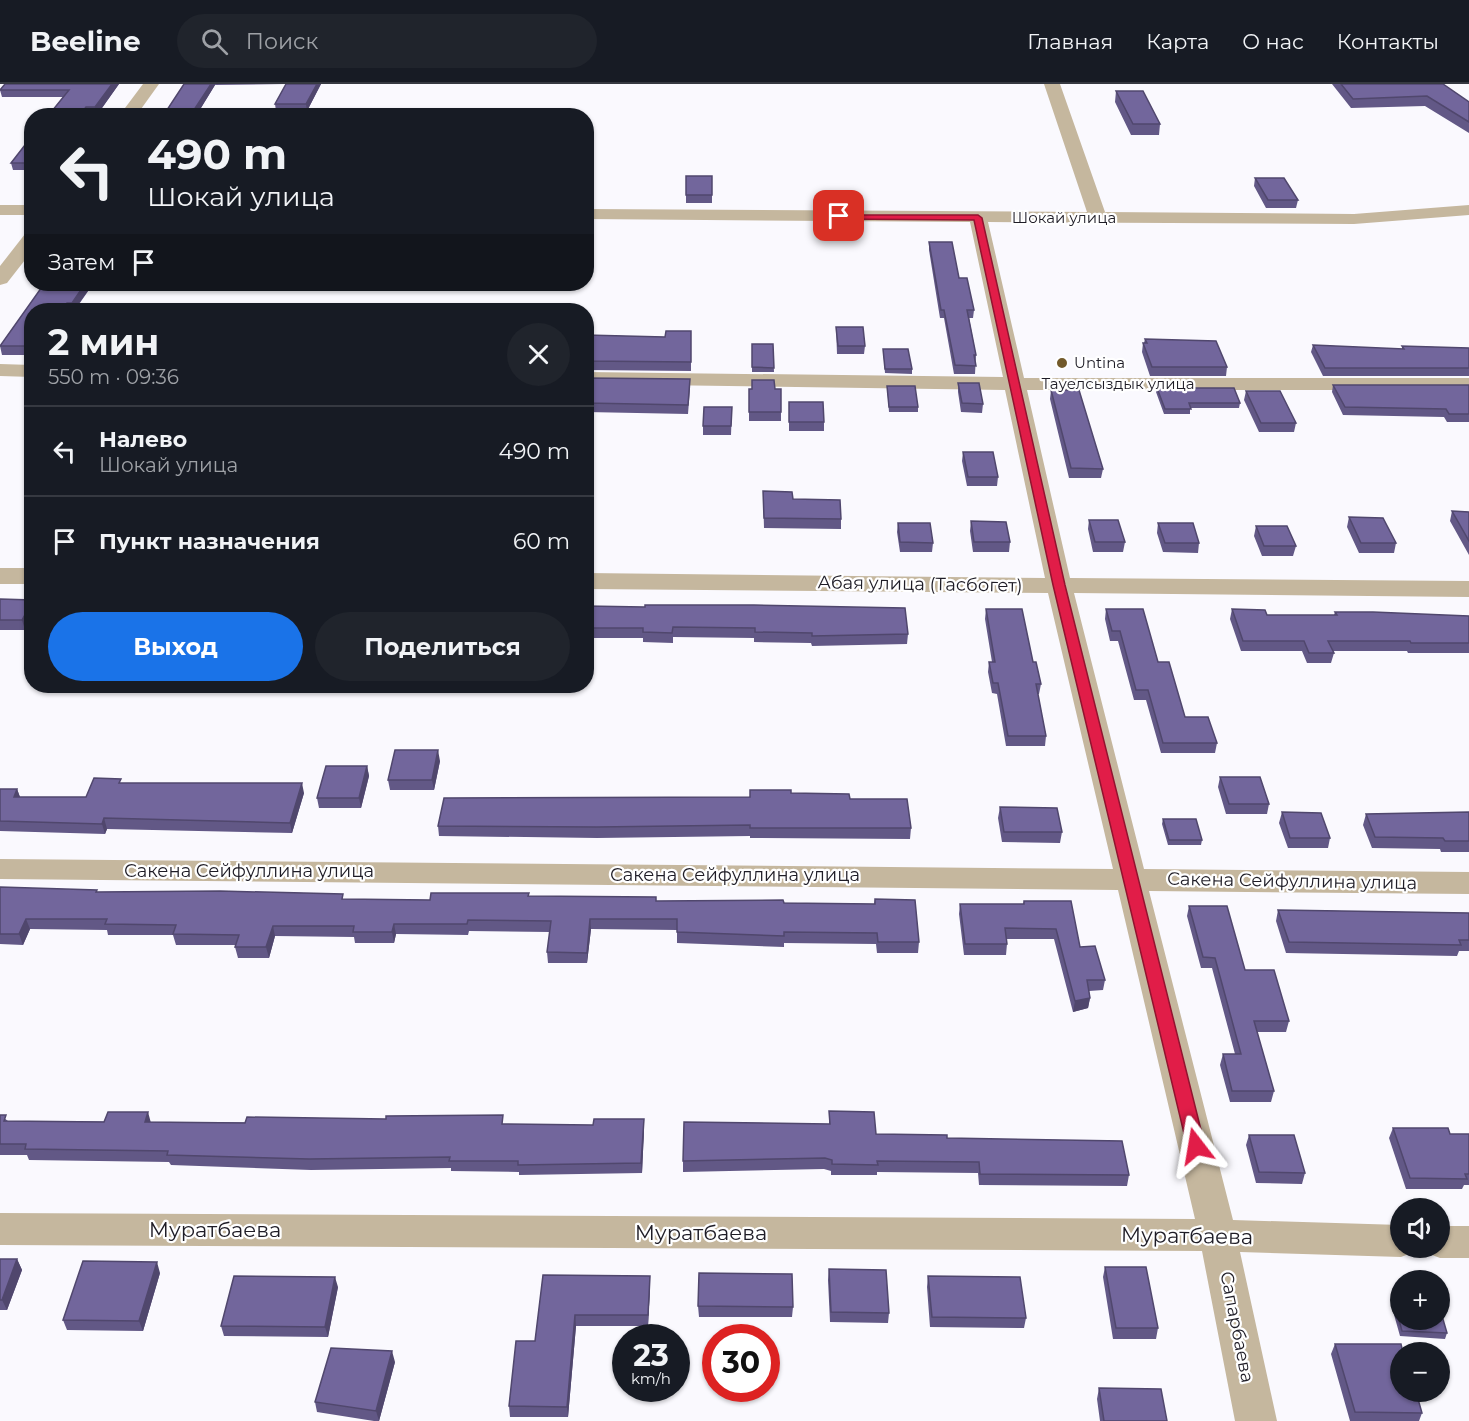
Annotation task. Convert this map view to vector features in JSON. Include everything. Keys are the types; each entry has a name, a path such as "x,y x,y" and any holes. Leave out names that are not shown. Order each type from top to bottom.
{"street":[{"path":"133,108 151,84"},
{"path":"1052,84 1098,219"},
{"path":"0,210 24,210"},
{"name":"Шокай улица","path":"594,214 1354,219 1469,210"},
{"name":"Сапарбаева","path":"978,218 1059,585 1218,1235 1256,1421"},
{"path":"0,279 24,248"},
{"path":"0,370 24,370"},
{"name":"Тауелсыздык улица","path":"594,378 1014,384 1469,384"},
{"path":"0,576 24,576"},
{"name":"Абая улица (Тасбогет)","path":"594,581 1469,589"},
{"name":"Сакена Сейфуллина улица","path":"0,869 1469,883"},
{"name":"Муратбаева","path":"0,1229 1218,1235 1390,1240"},
{"path":"1450,1242 1469,1242"}],"building":[{"path":"5,84 112,84 95,107 85,108 54,108 69,90 0,90"},
{"path":"184,84 211,84 195,108 168,108"},
{"path":"286,84 317,84 306,104 275,104"},
{"path":"1341,84 1443,84 1469,102 1469,122 1427,96 1353,99"},
{"path":"1116,91 1143,91 1160,124 1133,124"},
{"path":"24,146 24,163 11,163"},
{"path":"686,176 712,176 712,195 686,195"},
{"path":"1255,178 1284,178 1298,200 1268,200"},
{"path":"929,242 952,242 959,278 967,278 974,310 967,310 976,366 955,365 944,310 941,310"},
{"path":"39,291 80,291 72,303 31,303"},
{"path":"24,312 24,346 0,346"},
{"path":"836,327 863,327 865,346 838,346"},
{"path":"666,331 691,331 691,362 594,361 594,335 665,337"},
{"path":"1145,339 1216,341 1227,367 1152,367 1143,343 1147,343"},
{"path":"752,344 773,344 774,368 752,367"},
{"path":"1313,345 1404,349 1402,346 1469,348 1469,368 1325,368"},
{"path":"883,349 908,349 912,369 885,369"},
{"path":"594,378 690,379 688,405 594,403"},
{"path":"752,380 774,380 775,389 781,389 781,412 749,412 749,389 752,389"},
{"path":"958,383 979,383 983,404 962,403"},
{"path":"1333,385 1469,385 1469,414 1449,414 1446,409 1345,407"},
{"path":"887,386 915,386 918,407 889,407"},
{"path":"1157,388 1234,388 1240,403 1189,403 1191,409 1165,409"},
{"path":"1051,390 1079,390 1103,469 1071,468"},
{"path":"1246,391 1280,391 1296,423 1261,423"},
{"path":"789,402 823,402 824,422 789,422"},
{"path":"704,407 732,407 731,426 703,426"},
{"path":"963,452 993,452 998,477 968,477"},
{"path":"763,491 792,492 793,499 840,500 841,519 764,518"},
{"path":"1452,511 1469,512 1469,541"},
{"path":"1349,517 1383,518 1396,543 1361,543"},
{"path":"1089,520 1118,520 1125,542 1095,542"},
{"path":"971,521 1006,522 1010,542 974,542"},
{"path":"898,523 930,523 933,543 900,542"},
{"path":"1158,523 1193,523 1199,543 1165,543"},
{"path":"1256,526 1287,526 1296,546 1264,546"},
{"path":"0,599 24,600 22,620 0,620"},
{"path":"645,605 754,605 905,608 908,634 812,636 812,633 755,632 755,628 673,627 672,633 643,632 643,628 594,628 594,606 645,607"},
{"path":"986,609 1022,609 1033,662 1036,662 1041,684 1036,684 1046,736 1008,736 998,683 993,683 989,662 995,662"},
{"path":"1106,609 1143,609 1158,662 1169,662 1185,717 1208,717 1217,743 1163,743 1148,690 1136,690 1120,631 1112,631"},
{"path":"1232,609 1265,610 1267,615 1337,615 1335,612 1373,612 1469,616 1469,643 1328,641 1334,653 1309,653 1304,641 1243,641"},
{"path":"395,750 438,750 432,780 388,780"},
{"path":"326,766 367,766 359,798 317,798"},
{"path":"1220,777 1260,777 1269,804 1229,804"},
{"path":"94,778 121,779 119,783 302,783 290,823 104,818 102,824 0,821 0,789 17,789 14,797 86,797"},
{"path":"750,790 849,794 850,799 907,799 911,828 750,828 750,825 438,826 444,798 750,797"},
{"path":"1000,807 1057,808 1062,832 1004,832"},
{"path":"1282,812 1321,813 1330,838 1290,838"},
{"path":"1469,812 1469,841 1445,841 1443,838 1375,837 1366,814"},
{"path":"1163,819 1196,819 1202,840 1169,840"},
{"path":"0,887 97,890 96,892 220,891 343,894 342,899 430,900 431,893 529,893 528,896 656,897 656,901 783,900 784,903 875,904 875,899 915,900 919,942 878,942 877,933 784,932 784,936 677,932 677,919 590,919 587,953 547,952 551,921 468,920 467,924 394,924 392,932 353,932 354,926 273,926 266,947 235,947 239,935 173,934 176,925 105,924 107,919 26,919 19,934 0,934"},
{"path":"1024,901 1071,901 1080,947 1095,946 1105,980 1087,980 1090,998 1075,1001 1056,929 1005,928 1007,944 965,944 960,904 1024,904"},
{"path":"1189,906 1227,906 1245,970 1274,970 1289,1021 1254,1021 1274,1091 1232,1091 1223,1054 1241,1054 1215,958 1203,957"},
{"path":"1278,910 1469,913 1469,940 1459,940 1461,945 1289,942"},
{"path":"829,1111 874,1112 876,1134 947,1135 947,1138 1122,1141 1129,1175 980,1174 979,1162 877,1161 878,1165 832,1164 832,1160 825,1158 683,1161 684,1122 830,1124"},
{"path":"108,1112 148,1112 145,1122 245,1123 247,1117 386,1119 386,1116 503,1115 502,1124 593,1125 594,1119 644,1119 641,1163 518,1165 518,1161 449,1161 450,1157 309,1159 167,1155 168,1151 25,1149 26,1144 0,1144 0,1115 6,1115 4,1121 104,1122"},
{"path":"1393,1128 1448,1128 1450,1134 1469,1134 1469,1174 1465,1174 1467,1179 1410,1178"},
{"path":"1249,1135 1294,1135 1305,1173 1259,1172"},
{"path":"0,1259 17,1259 2,1300 0,1300"},
{"path":"83,1261 157,1262 139,1321 63,1320"},
{"path":"1105,1267 1146,1267 1158,1328 1116,1328"},
{"path":"829,1269 886,1270 889,1313 831,1312"},
{"path":"699,1273 792,1274 793,1307 698,1306"},
{"path":"543,1275 650,1276 648,1315 575,1315 567,1407 509,1406 516,1341 535,1341"},
{"path":"234,1276 335,1277 325,1327 221,1326"},
{"path":"928,1276 1020,1277 1026,1318 932,1317"},
{"path":"1446,1330 1447,1333 1402,1331"},
{"path":"1335,1344 1390,1344 1390,1402 1419,1402 1422,1413 1355,1412"},
{"path":"331,1348 392,1351 376,1411 315,1402"},
{"path":"1099,1388 1161,1389 1167,1421 1104,1421"}],"place":[{"name":"Untina","path":"1062,363"}],"route":[{"path":"839,216 978,218 1059,585 1196,1146"}]}
